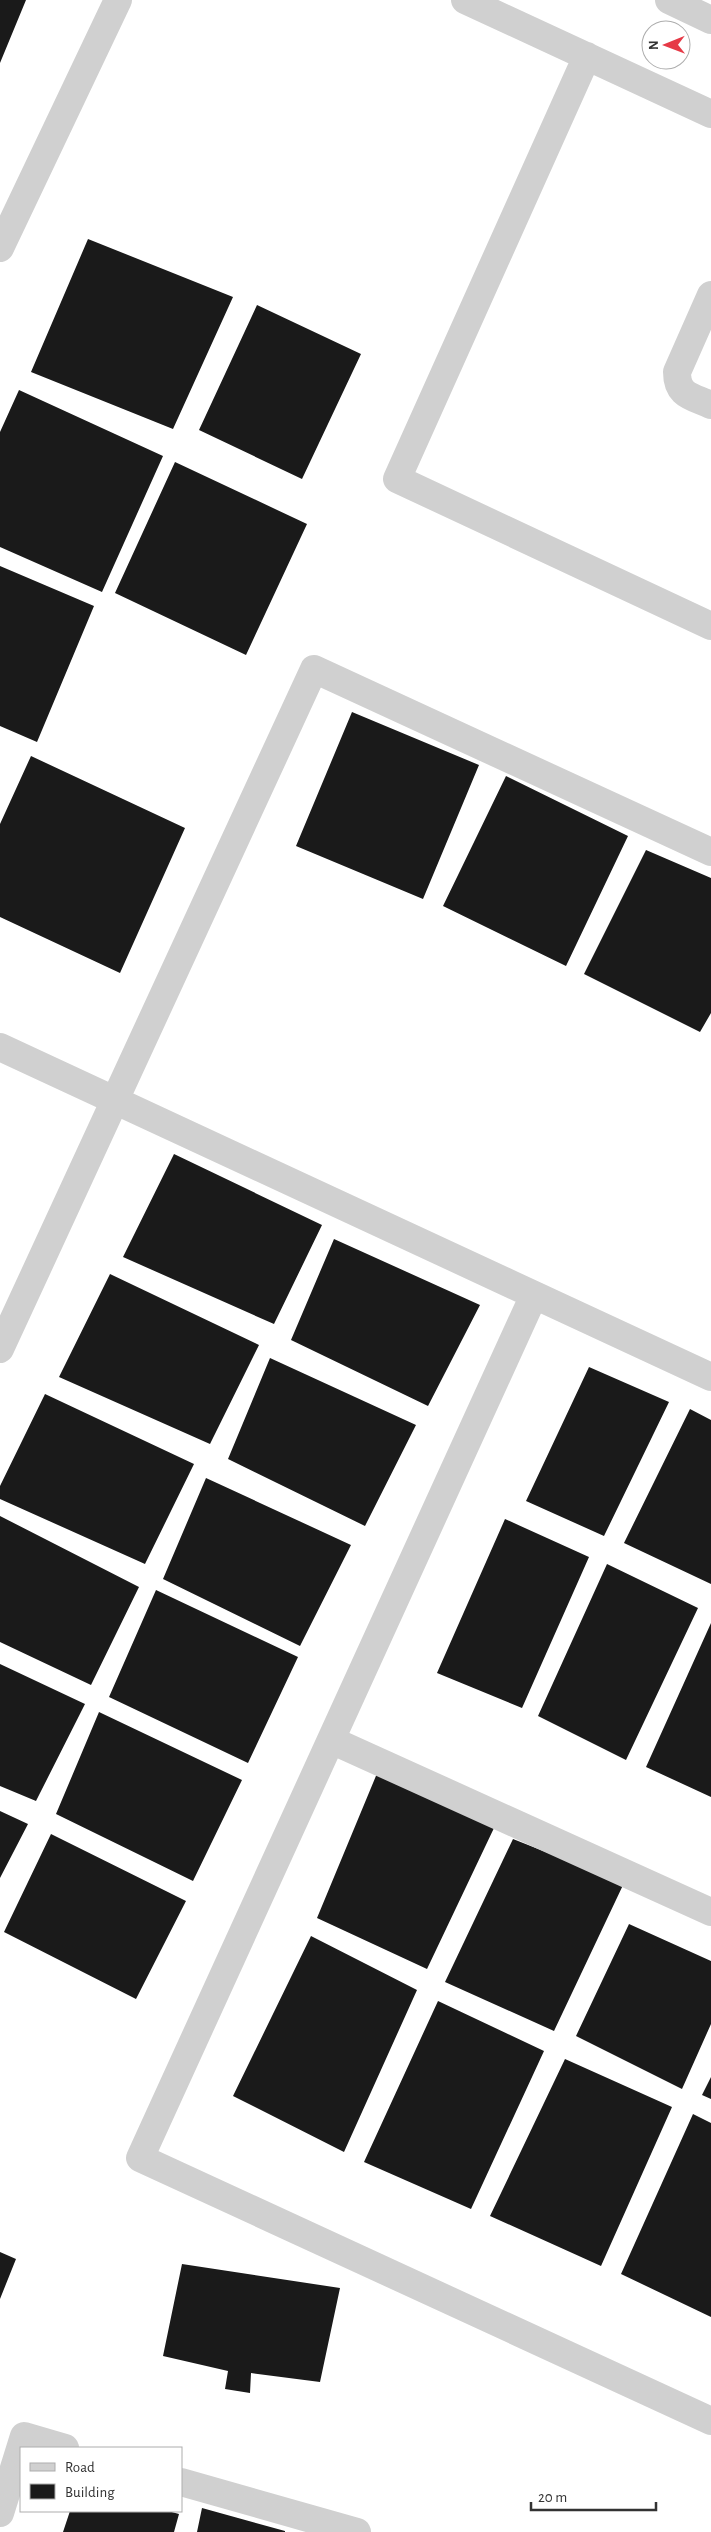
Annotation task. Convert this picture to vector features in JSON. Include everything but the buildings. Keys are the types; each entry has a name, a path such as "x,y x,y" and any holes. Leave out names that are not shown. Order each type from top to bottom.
{"street":[{"path":"0,248 118,0"},
{"path":"465,0 711,114"},
{"path":"669,0 711,20"},
{"path":"587,56 397,479 711,626"},
{"path":"711,295 677,372 677,385 681,390 711,405"},
{"path":"0,1349 314,669 711,852"},
{"path":"0,1047 711,1377"},
{"path":"534,1295 140,2158 711,2421"},
{"path":"330,1740 711,1912"},
{"path":"21,2447 24,2436 62,2447"},
{"path":"0,2513 20,2449"},
{"path":"182,2482 357,2532"}]}
